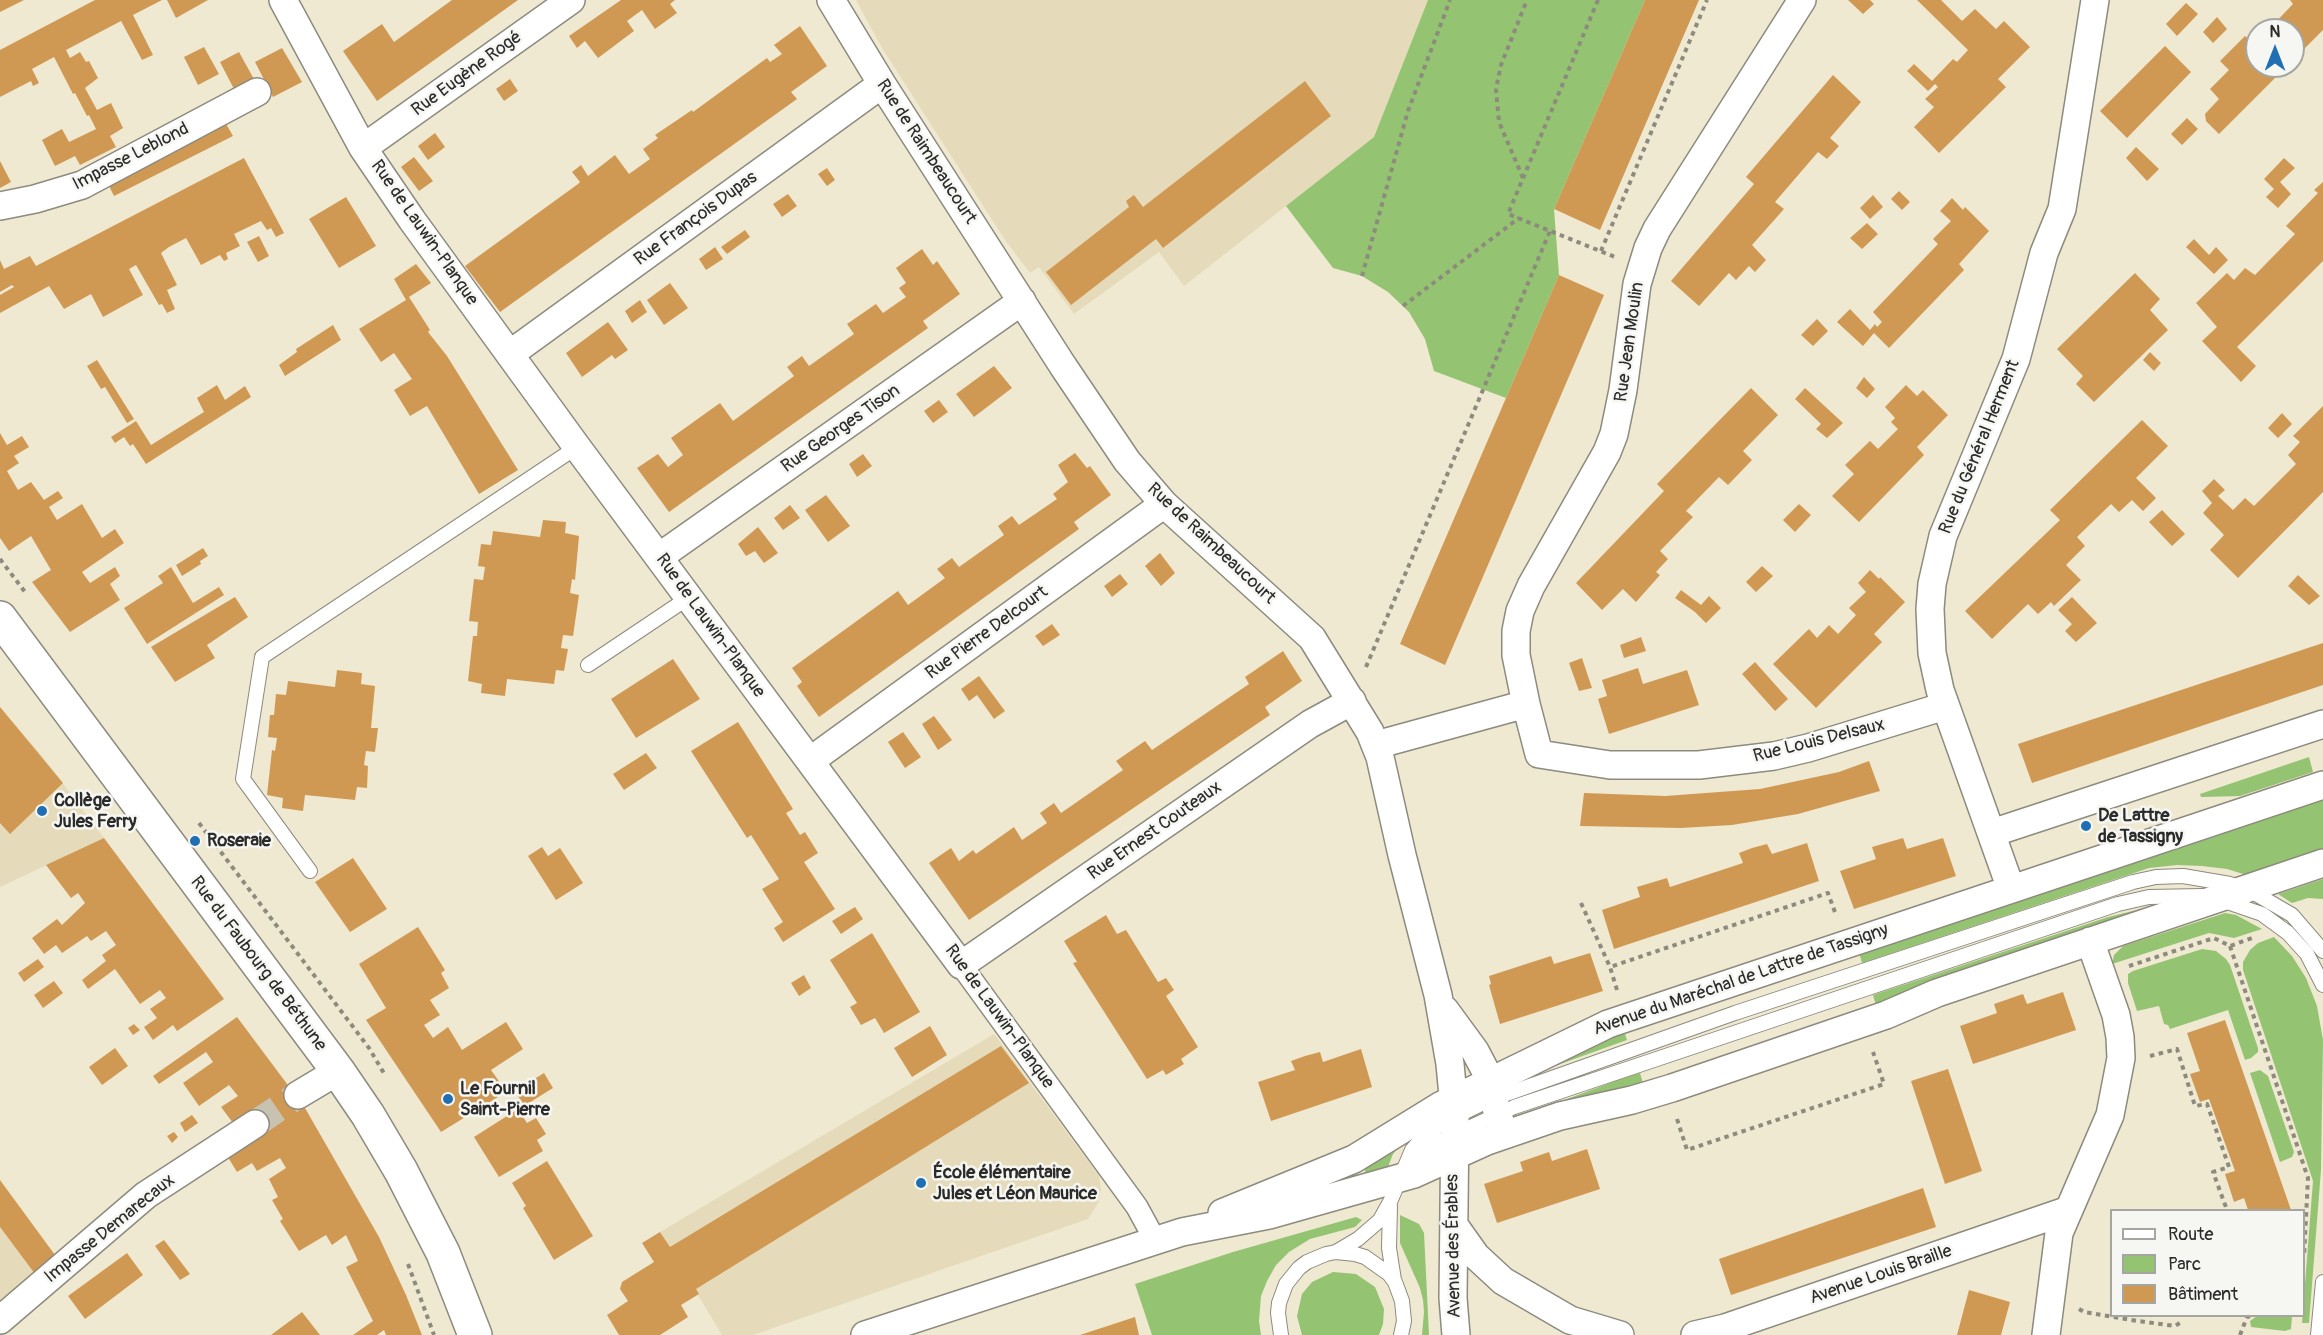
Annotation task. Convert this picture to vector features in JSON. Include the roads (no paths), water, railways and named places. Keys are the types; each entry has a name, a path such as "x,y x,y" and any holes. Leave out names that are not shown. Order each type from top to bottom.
{"street":[{"name":"Rue de Lauwin-Planque","path":"283,0 363,148 412,220 688,598 961,965 1137,1207 1155,1240"},
{"name":"Rue Eugène Rogé","path":"363,148 571,0"},
{"name":"Rue de Raimbeaucourt","path":"831,0 882,84 1063,366 1127,461 1164,504 1312,638 1352,700 1376,745 1422,940 1438,995 1450,1064 1454,1127"},
{"name":"Rue Jean Moulin","path":"1526,704 1515,655 1520,611 1531,586 1607,452 1614,434 1619,415 1641,268 1657,229 1802,0"},
{"name":"Rue du Général Herment","path":"2011,889 1945,706 1932,653 1930,609 1936,560 1943,536 2011,375 2024,337 2044,254 2062,209 2095,0"},
{"name":"Rue François Dupas","path":"510,354 882,84"},
{"name":"Impasse Leblond","path":"0,206 35,199 82,185 257,92"},
{"name":"Rue Georges Tison","path":"659,557 1022,301"},
{"name":"Rue Pierre Delcourt","path":"810,761 1164,504"},
{"name":"Rue du Faubourg de Béthune","path":"0,618 338,1071 368,1115 415,1196 443,1253 475,1335"},
{"name":"Rue Ernest Couteaux","path":"961,965 1310,724 1352,700"},
{"name":"Rue Louis Delsaux","path":"1526,704 1539,754 1610,765 1659,766 1699,765 1774,756 1843,738 1945,706"},
{"path":"1376,745 1526,704"},
{"path":"1992,833 2323,724"},
{"name":"Avenue du Maréchal de Lattre de Tassigny","path":"1182,1232 1241,1204 1339,1166 1389,1138 1454,1127 1497,1107 1589,1031 1642,1011 2323,785"},
{"name":"Avenue du Maréchal de Lattre de Tassigny","path":"865,1335 1182,1232 1395,1190 1454,1127 1497,1107 1575,1112 1632,1100 1886,1015 1936,993 2323,863"},
{"path":"2046,1335 2055,1250 2066,1211 2110,1115 2121,1058 2116,1015 2090,941"},
{"name":"Rue de Raimbeaucourt","path":"1438,995 1450,1018 1475,1051 1497,1107"},
{"path":"298,1095 338,1071"},
{"name":"Impasse Demarecaux","path":"0,1320 146,1196 255,1124"},
{"name":"Avenue des Érables","path":"1454,1127 1453,1298 1456,1335"},
{"name":"Avenue Louis Braille","path":"1695,1335 1725,1328 2066,1211"},
{"path":"1454,1225 1476,1256 1503,1281 1570,1320 1620,1335"}],"lane":[{"path":"310,871 243,779 262,657 577,447"},
{"path":"588,665 688,598"},
{"path":"1497,1107 1702,1024 2133,882 2156,877 2183,876 2213,880 2245,889 2292,915 2323,951"},
{"path":"1497,1107 2118,904 2149,897 2201,896 2249,909 2278,924 2307,954 2323,985"},
{"path":"1336,1252 1375,1226 1395,1190 1407,1159 1418,1143 1432,1130 1454,1127"},
{"path":"1395,1190 1389,1248 1395,1282"},
{"path":"1281,1335 1278,1313 1286,1284 1307,1262 1336,1252 1365,1257 1382,1267 1395,1282 1400,1291 1404,1311 1401,1335"},
{"path":"2318,1335 2323,1282"}],"tunnel":[{"path":"255,1124 298,1095"}],"place":[{"name":"Collège Jules Ferry","path":"42,811"},
{"name":"De Lattre de Tassigny","path":"2086,826"},
{"name":"Roseraie","path":"195,841"},
{"name":"Le Fournil Saint-Pierre","path":"448,1099"},
{"name":"École élémentaire Jules et Léon Maurice","path":"921,1183"}]}
